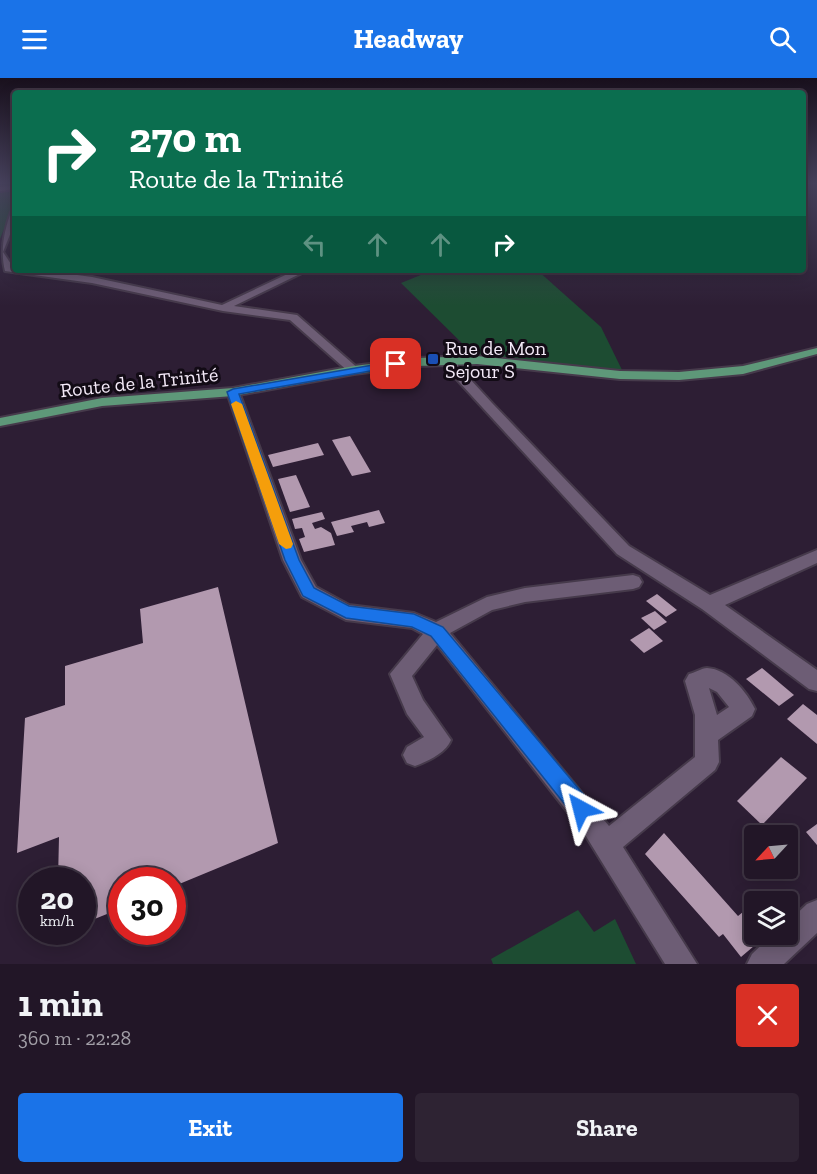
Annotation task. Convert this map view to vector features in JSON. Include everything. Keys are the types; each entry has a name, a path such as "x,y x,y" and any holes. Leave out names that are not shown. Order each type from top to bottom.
{"main road":[{"name":"Route de la Trinité","path":"0,422 102,402 233,392 354,370 450,360 620,375 679,376 744,370 817,351"}],"street":[{"path":"8,270 0,253 11,223"},
{"path":"42,273 92,280 223,308 293,317 354,370"},
{"path":"223,308 297,273"},
{"path":"450,360 453,368 487,406 623,550 709,604 817,682"},
{"path":"233,392 292,560 309,592 346,612 414,621 437,631 546,763 607,844 682,964"},
{"path":"709,604 817,556"},
{"path":"415,755 440,740 415,707 401,674 437,631 487,604 525,595 633,582"},
{"path":"607,844 707,762 707,734"},
{"path":"762,964 817,914"}],"green space":[{"path":"0,223 6,223 0,239"},
{"path":"426,273 540,273 601,327 623,372 476,357 401,283"},
{"path":"578,910 594,932 615,919 636,964 493,964 491,959"}],"building":[{"path":"350,436 371,472 352,476 332,440"},
{"path":"318,443 324,455 273,467 268,455"},
{"path":"296,475 310,507 290,512 278,479"},
{"path":"379,510 385,523 369,527 367,522 351,526 354,532 337,536 331,522"},
{"path":"322,512 325,519 312,523 315,529 321,527 331,533 335,545 304,552 299,539 305,537 302,528 295,529 292,519"},
{"path":"218,587 278,843 186,881 186,867 108,867 108,914 96,918 96,867 58,867 59,837 17,853 25,718 65,705 65,666 143,643 140,609"},
{"path":"657,594 677,610 666,617 646,601"},
{"path":"655,611 667,622 654,630 641,618"},
{"path":"649,628 663,641 644,653 630,640"},
{"path":"762,668 794,695 779,706 746,679"},
{"path":"803,704 817,715 817,744 787,719"},
{"path":"781,757 807,778 762,825 737,801"},
{"path":"817,824 817,845 806,832"},
{"path":"664,833 738,916 744,911 744,945 755,945 741,957 723,934 719,937 645,854"}],"slow traffic":[{"path":"236,404 286,544"}],"place":[{"name":"Rue de Mon Sejour S","path":"433,359"}],"route":[{"path":"396,364 233,392 292,560 309,592 346,612 414,621 437,631 581,809"}]}
